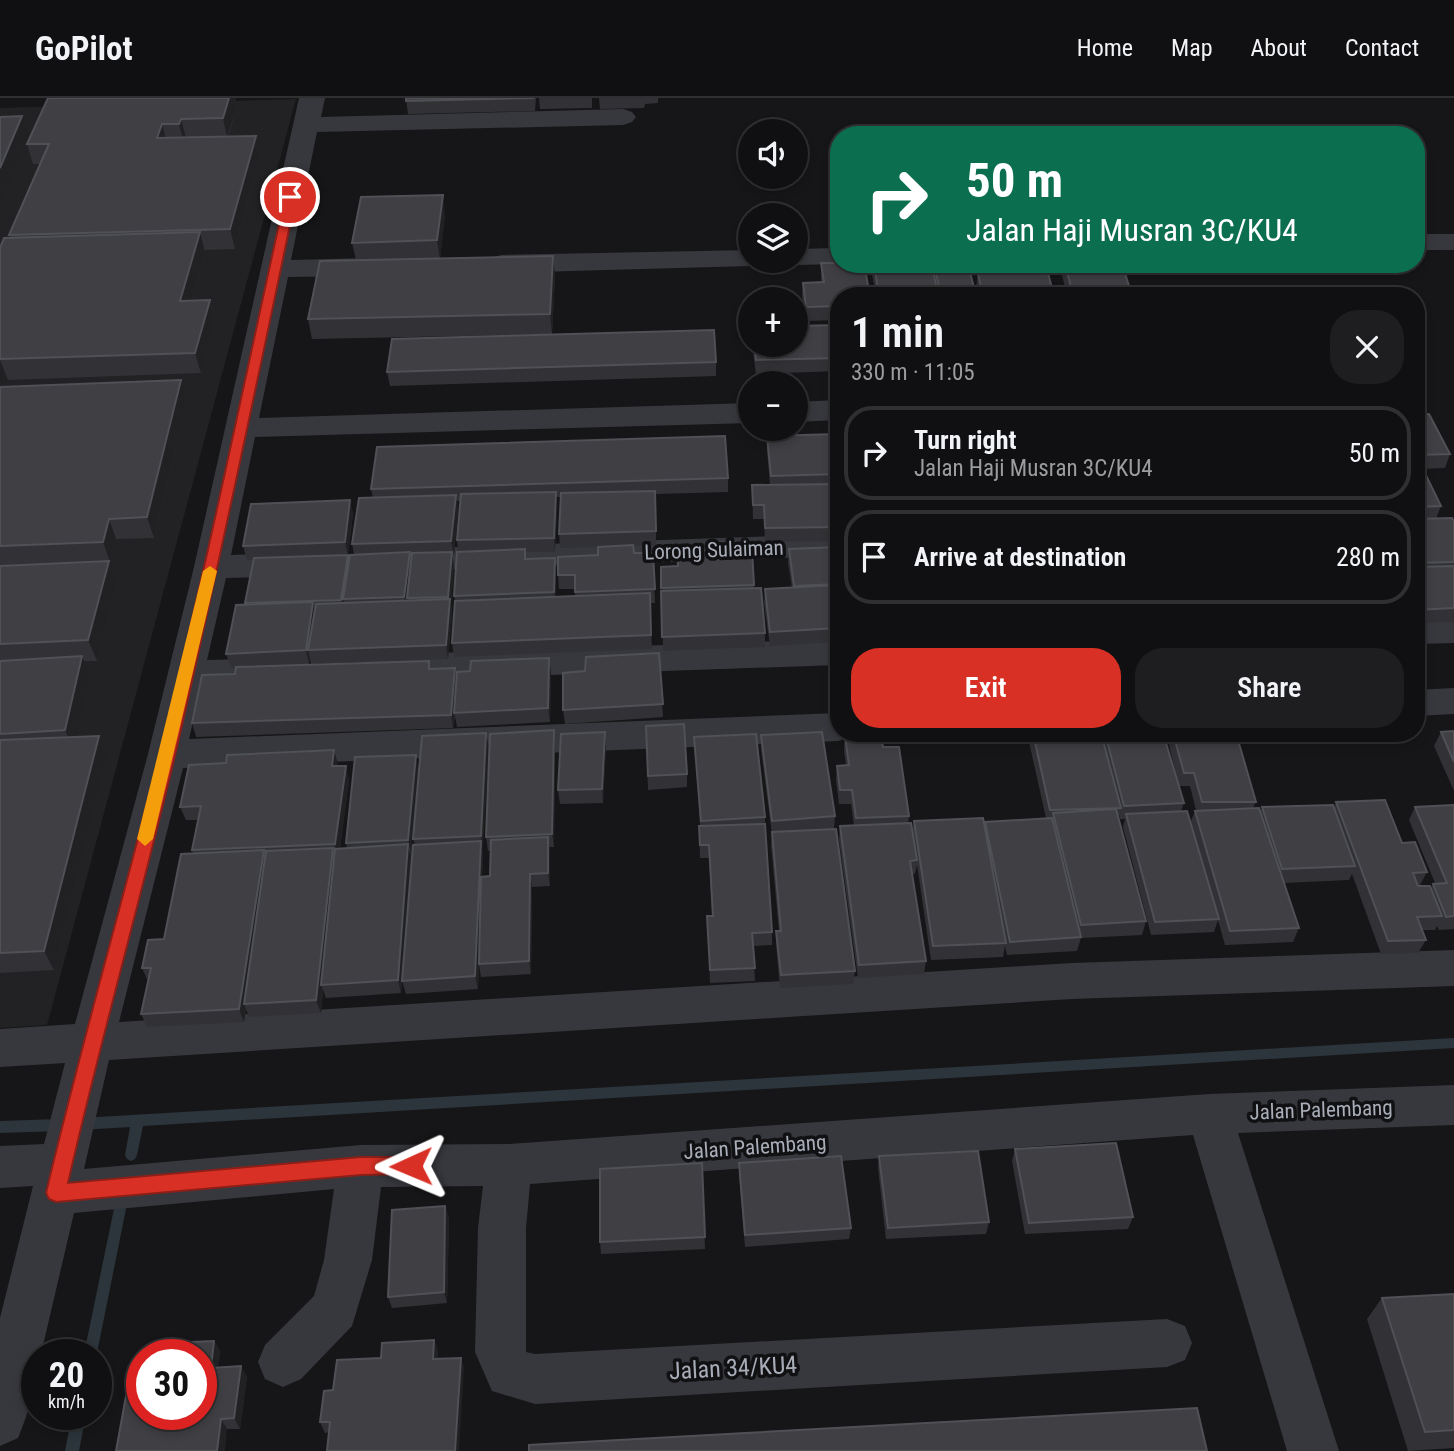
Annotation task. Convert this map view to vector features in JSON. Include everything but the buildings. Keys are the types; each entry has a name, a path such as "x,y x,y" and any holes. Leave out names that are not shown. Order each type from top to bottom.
{"street":[{"path":"0,1420 90,1048 186,674 309,111 623,117"},
{"path":"1425,242 1454,242"},
{"path":"808,257 830,256"},
{"path":"479,264 738,258"},
{"path":"275,269 397,266"},
{"path":"808,411 830,410"},
{"path":"241,428 738,413"},
{"name":"Lorong Sulaiman","path":"211,567 830,545"},
{"path":"1425,632 1454,631"},
{"path":"186,674 830,652"},
{"path":"1425,703 1454,701"},
{"path":"167,754 830,727"},
{"path":"0,1048 90,1048 1072,981 1454,968"},
{"name":"Jalan Palembang","path":"0,1167 509,1165 1209,1114 1454,1105"},
{"path":"1209,1114 1313,1451"},
{"name":"Jalan 34/KU4","path":"509,1165 502,1228 500,1352 510,1373 535,1379 1167,1343"},
{"path":"283,1362 335,1309 348,1260 361,1166"}],"shaded area":[{"path":"296,99 47,1025 0,1028 0,108"}],"waterway":[{"path":"80,1124 1454,1043"},
{"path":"131,1155 137,1122"},
{"path":"0,1127 60,1125"},
{"path":"94,1339 122,1199"},
{"path":"72,1451 76,1430"}],"slow traffic":[{"path":"145,839 210,571"}],"route":[{"path":"290,197 211,567 167,754 89,1053 56,1193 361,1166 411,1166"}]}
